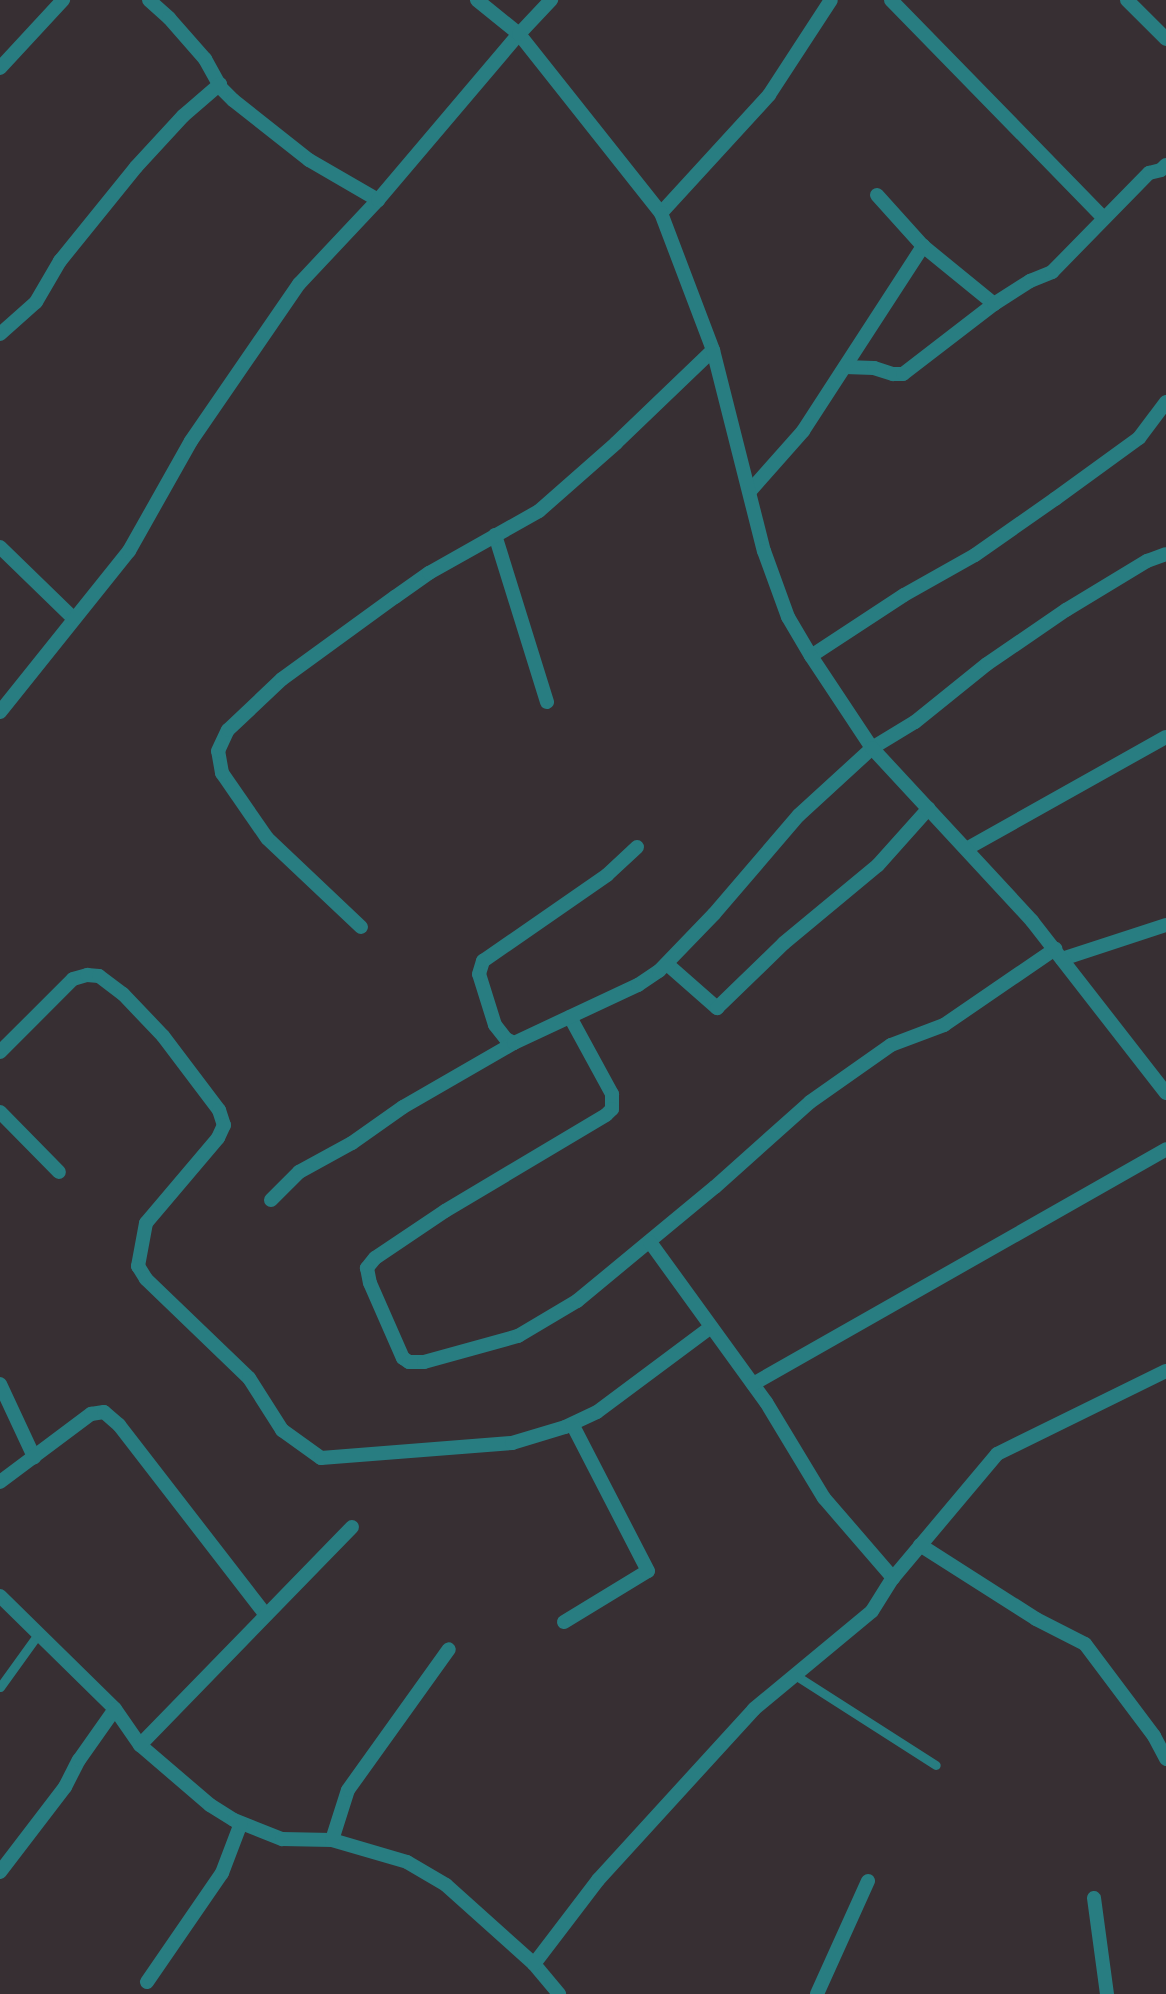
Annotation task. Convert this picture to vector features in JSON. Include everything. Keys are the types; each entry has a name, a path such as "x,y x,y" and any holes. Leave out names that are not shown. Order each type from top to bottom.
{"street":[{"path":"0,68 63,0"},
{"path":"149,0 169,18 205,59 233,100 309,160 378,200"},
{"path":"477,0 519,34 661,213 713,350 764,551 788,617 811,656 872,748 968,848 1058,954 1166,1093"},
{"path":"0,712 129,551 191,441 299,285 378,200 551,0"},
{"path":"661,213 769,95 831,0"},
{"path":"891,0 1104,218"},
{"path":"1128,0 1166,39"},
{"path":"0,334 37,302 60,261 136,167 183,116 220,84"},
{"path":"845,368 874,368 903,374 993,304 1030,281 1052,272 1069,258 1149,173 1164,169"},
{"path":"877,195 923,246 993,304"},
{"path":"750,491 803,431 923,246"},
{"path":"362,927 267,838 222,773 218,751 234,722 282,679 429,573 539,511 616,443 713,350"},
{"path":"811,656 904,595 975,555 1055,499 1139,438 1166,402"},
{"path":"495,535 547,702"},
{"path":"0,547 74,619"},
{"path":"271,1200 299,1172 352,1143 403,1107 514,1043 638,985 667,964 799,815 872,748 915,722 987,663 1066,610 1147,561 1166,554"},
{"path":"968,848 1166,737"},
{"path":"667,964 716,1008 784,943 878,865 929,808"},
{"path":"514,1043 506,1039 495,1025 479,974 483,961 586,890 637,847"},
{"path":"570,1017 612,1094 612,1108 606,1115 445,1211 375,1258 367,1268 370,1283 403,1358 409,1362 424,1362 518,1336 577,1301 650,1242 810,1102 891,1045 944,1026 1058,954 1166,925"},
{"path":"0,1052 73,979 87,975 99,976 123,994 163,1036 219,1110 224,1125 218,1138 146,1223 138,1266 146,1279 229,1356 261,1394 282,1430 310,1453 321,1458 512,1443 572,1424 597,1412 712,1327"},
{"path":"0,1112 59,1172"},
{"path":"753,1384 1166,1149"},
{"path":"650,1242 753,1384 824,1498 893,1578"},
{"path":"534,1964 598,1880 754,1709 872,1611 893,1578 996,1454 1166,1371"},
{"path":"0,1384 34,1457"},
{"path":"0,1482 91,1414 104,1412 111,1417 265,1614"},
{"path":"564,1622 648,1571 572,1424"},
{"path":"139,1745 352,1527"},
{"path":"920,1545 1036,1619 1085,1644 1154,1737 1166,1759"},
{"path":"0,1596 115,1709 139,1745 210,1805 241,1823 282,1839 332,1840 407,1862 446,1885 534,1964 559,1994"},
{"path":"332,1840 348,1790 449,1648"},
{"path":"0,1872 65,1787 79,1760 115,1709"},
{"path":"147,1982 222,1873 241,1823"},
{"path":"817,1994 868,1881"},
{"path":"1094,1898 1107,1994"}],"lane":[{"path":"0,1687 38,1633"},
{"path":"795,1675 936,1765"}]}
